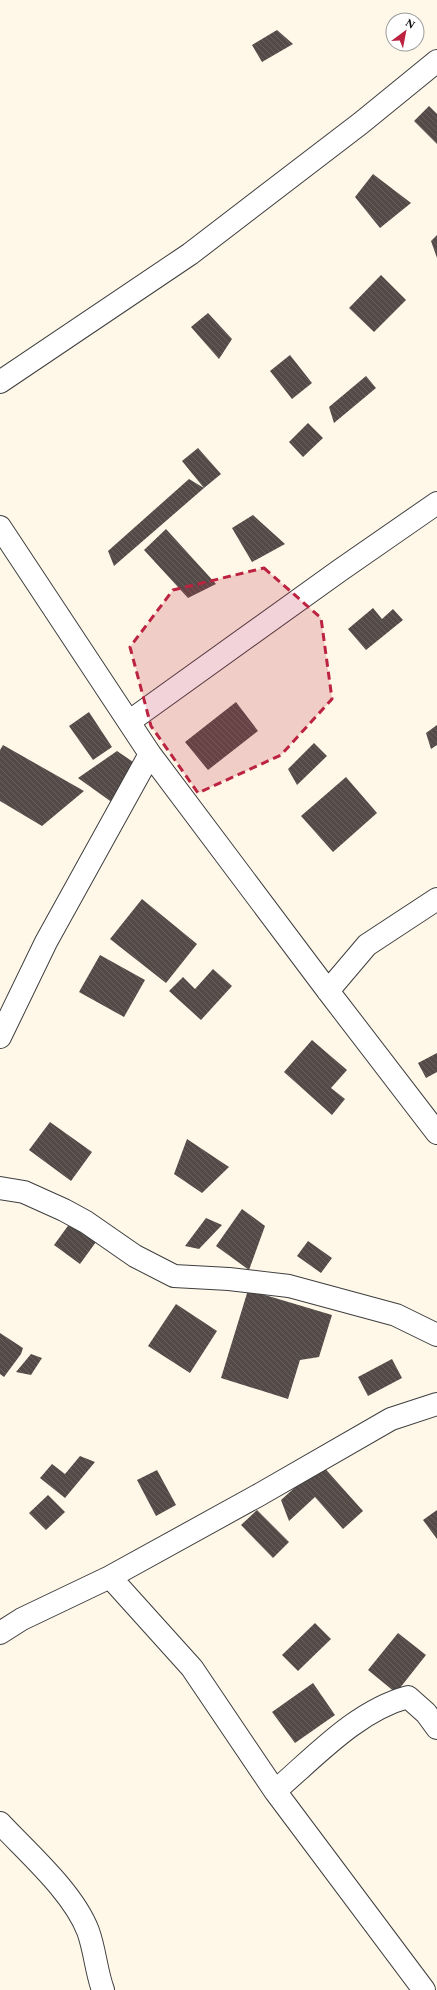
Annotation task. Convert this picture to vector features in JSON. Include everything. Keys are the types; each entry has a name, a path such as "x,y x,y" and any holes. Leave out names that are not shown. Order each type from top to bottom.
{"street":[{"path":"0,382 190,254 361,123 437,61"},
{"path":"130,721 339,571 437,503"},
{"path":"0,527 130,721 150,754 437,1133"},
{"path":"0,1037 46,942 150,754"},
{"path":"328,991 367,944 437,899"},
{"path":"0,1188 24,1192 64,1210 86,1222 136,1256 174,1276 229,1279 289,1286 396,1316 437,1335"},
{"path":"0,1633 22,1619 110,1577 257,1496 391,1419 437,1404"},
{"path":"110,1577 192,1668 275,1791 424,1990"},
{"path":"275,1791 352,1725 391,1702 408,1697 426,1713 437,1728"},
{"path":"0,1823 65,1893 81,1917 88,1932 103,1990"}],"highlighted area":[{"path":"264,568 321,618 332,699 281,755 198,793 151,726 130,647 173,590"}],"building":[{"path":"277,30 293,44 262,62 252,45"},
{"path":"429,106 437,114 437,144 414,121"},
{"path":"373,174 411,203 380,228 355,197"},
{"path":"437,235 437,258 431,241"},
{"path":"381,275 406,300 374,332 349,308"},
{"path":"208,313 232,339 219,359 191,327"},
{"path":"290,355 312,383 292,399 270,371"},
{"path":"366,376 376,388 334,423 329,407"},
{"path":"308,423 323,438 303,457 289,442"},
{"path":"198,448 221,474 204,488 182,461"},
{"path":"189,479 204,488 114,566 108,551"},
{"path":"253,515 285,544 252,562 232,528"},
{"path":"166,529 216,584 188,598 144,550"},
{"path":"373,608 382,619 393,609 403,620 366,650 348,629"},
{"path":"236,702 258,731 208,770 185,742"},
{"path":"89,712 112,747 93,760 69,726"},
{"path":"437,725 437,745 431,749 426,733"},
{"path":"314,743 327,756 297,785 288,769"},
{"path":"3,745 84,791 42,826 0,801 0,750"},
{"path":"117,751 139,766 113,803 78,778"},
{"path":"346,777 377,813 333,852 301,816"},
{"path":"142,899 197,944 166,983 110,939"},
{"path":"100,955 145,980 124,1017 79,992"},
{"path":"213,969 232,986 201,1020 169,991 183,977 195,989"},
{"path":"312,1040 347,1070 331,1088 345,1099 332,1115 284,1072"},
{"path":"437,1053 437,1072 426,1078 418,1063"},
{"path":"50,1122 92,1152 71,1181 29,1150"},
{"path":"187,1139 229,1167 202,1193 174,1174"},
{"path":"242,1209 265,1226 249,1270 216,1246"},
{"path":"206,1218 222,1225 199,1249 185,1246"},
{"path":"70,1223 96,1242 80,1264 54,1245"},
{"path":"308,1241 332,1258 321,1273 297,1256"},
{"path":"248,1290 332,1315 319,1357 300,1360 288,1399 221,1378"},
{"path":"176,1304 217,1331 190,1373 148,1346"},
{"path":"0,1333 23,1348 21,1354 4,1377 0,1374"},
{"path":"31,1354 42,1358 31,1375 16,1372"},
{"path":"392,1359 402,1378 368,1396 358,1377"},
{"path":"80,1456 95,1462 65,1498 40,1478 52,1464 65,1474"},
{"path":"321,1464 363,1511 343,1529 315,1497 289,1521 281,1500"},
{"path":"157,1470 176,1505 156,1516 137,1480"},
{"path":"48,1495 65,1512 46,1530 29,1513"},
{"path":"257,1510 289,1542 273,1558 241,1525"},
{"path":"437,1510 437,1539 423,1520"},
{"path":"315,1623 331,1639 298,1671 282,1655"},
{"path":"398,1633 426,1655 396,1693 368,1670"},
{"path":"313,1683 335,1715 295,1743 272,1712"}]}
